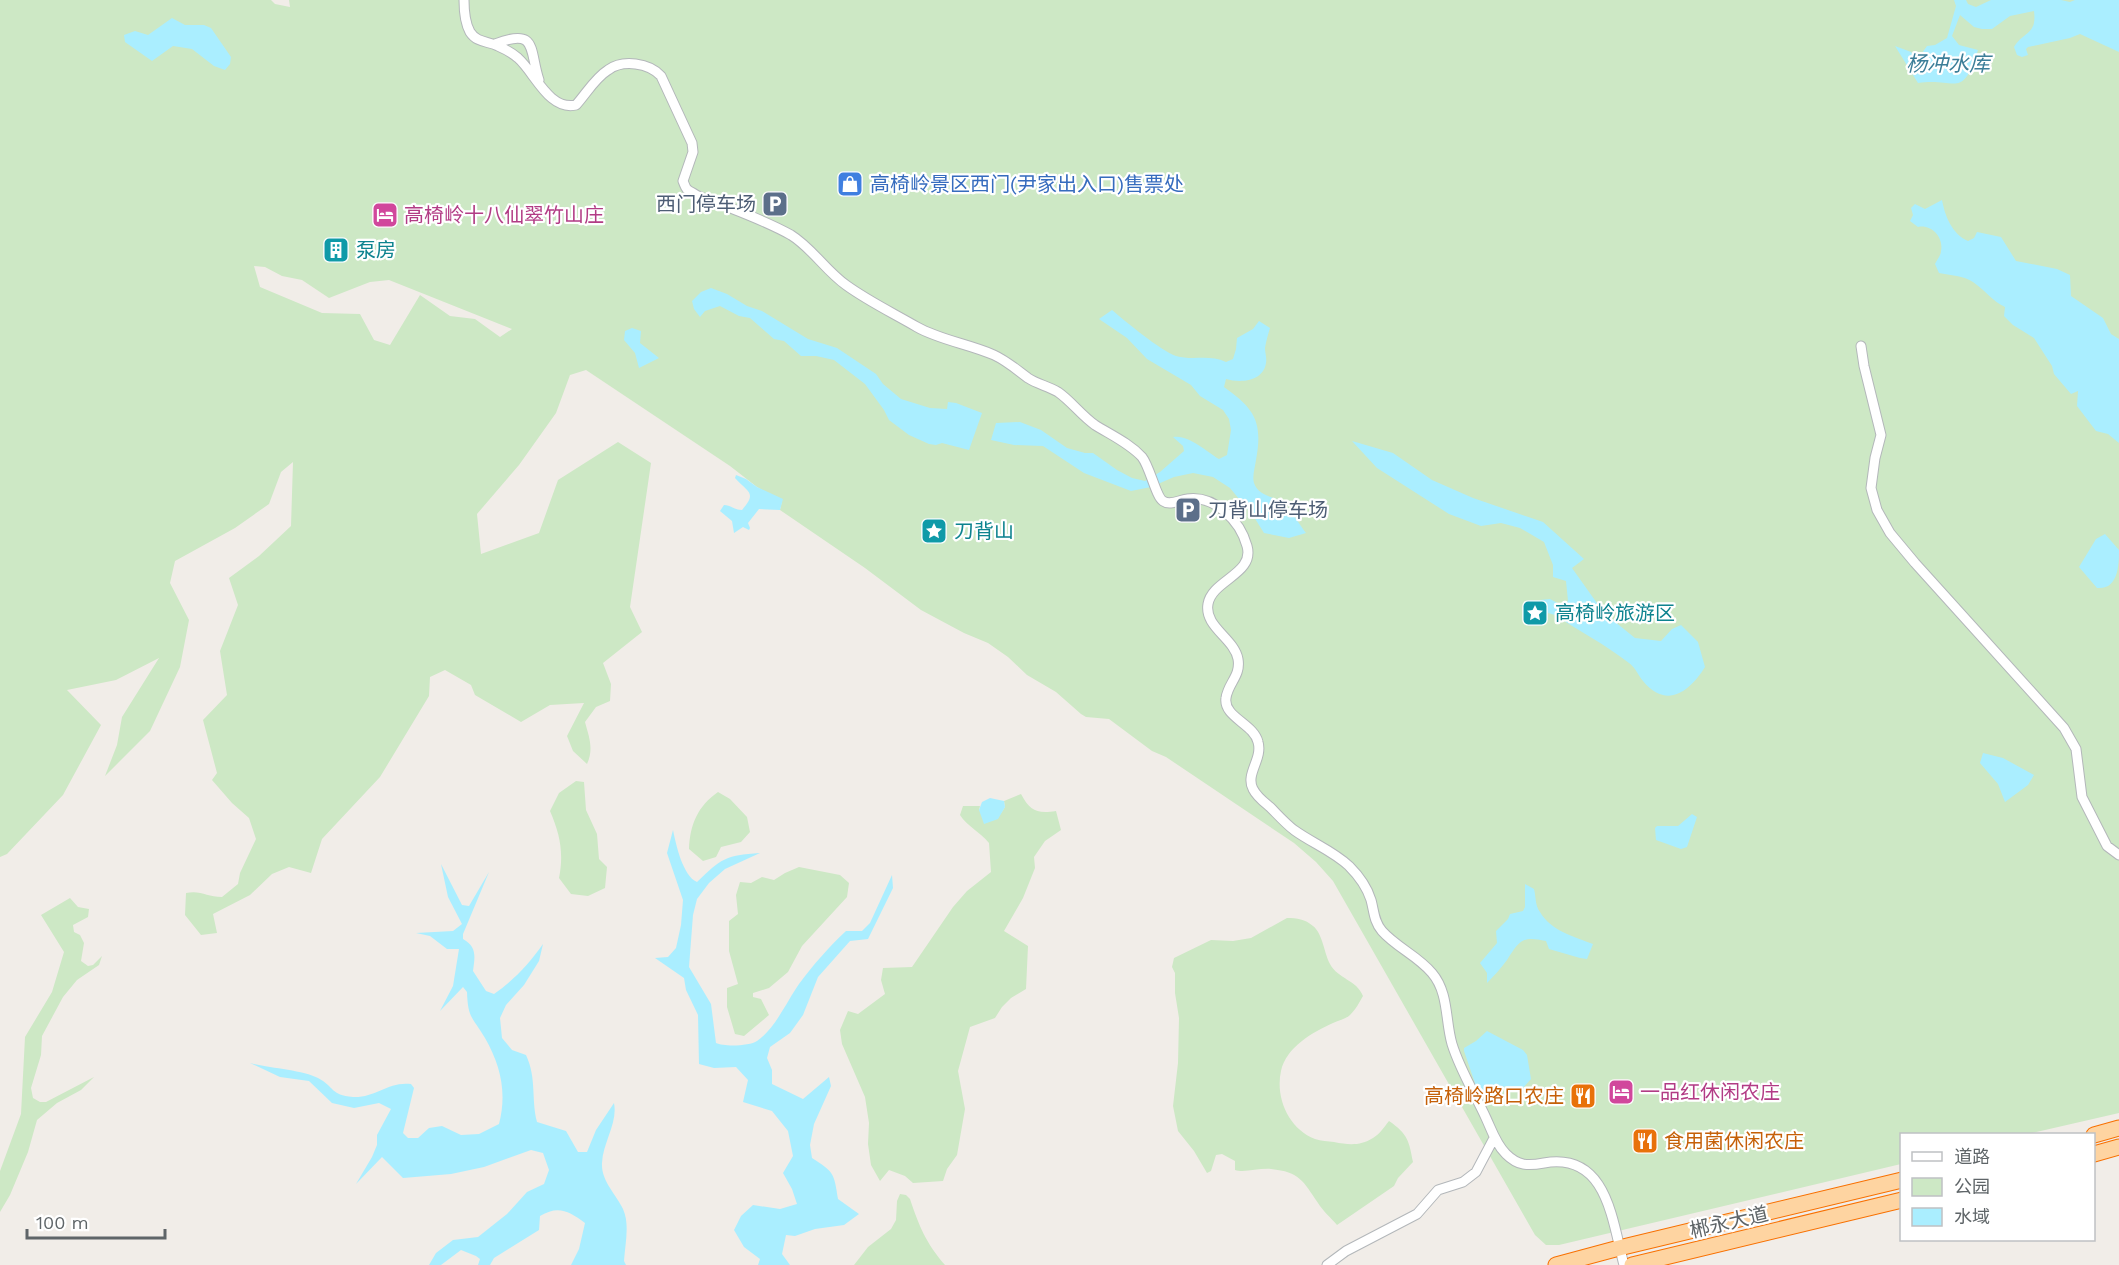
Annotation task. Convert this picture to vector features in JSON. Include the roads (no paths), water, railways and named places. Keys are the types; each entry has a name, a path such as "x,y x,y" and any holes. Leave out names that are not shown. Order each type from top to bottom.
{"highway":[{"path":"2095,1135 2119,1128"},
{"path":"2095,1154 2119,1147"},
{"name":"郴永大道","path":"1556,1265 1900,1180"},
{"name":"郴永大道","path":"1632,1265 1900,1200"}],"street":[{"path":"464,0 470,32 486,44 516,38 527,42 532,48 540,84"},
{"path":"495,44 519,60 554,99 569,107 576,105 602,74 617,65 636,64 656,71 666,85 692,143 693,152 683,181 689,191 789,234 844,285 923,330 995,355 1031,380 1058,392 1094,424 1121,441 1145,461 1163,502 1199,499 1211,502 1230,517 1247,544 1248,557 1241,568 1210,597 1208,609 1211,621 1234,647 1238,659 1239,669 1227,692 1226,704 1228,710 1251,730 1259,744 1257,760 1251,776 1252,786 1257,795 1287,825 1354,871 1367,890 1382,931 1433,974 1442,991 1455,1051 1494,1138 1503,1151 1518,1163 1532,1166 1563,1161 1584,1170 1603,1190 1624,1265"},
{"path":"1861,346 1881,435 1871,489 1877,510 1890,533 1915,563 2064,728 2076,750 2082,797 2107,846 2119,855"},
{"path":"1328,1265 1346,1251 1417,1214 1438,1190 1462,1182 1476,1172 1494,1138"}],"water":[{"name":"杨冲水库","path":"1954,0 1966,0 1968,4 1976,7 1991,0 2070,2 2119,0 2119,52 2080,34 2028,47 2026,49 2028,55 2022,57 2017,55 2014,47 2032,29 2034,11 2010,16 1992,29 1974,27 1960,15 1952,36 1959,45 1978,50 1967,76 1956,83 1918,83 1895,46 1911,52 1917,60 1927,46 1935,45 1947,38 1956,6"},
{"path":"172,18 185,25 204,25 211,28 231,57 230,64 225,70 214,66 192,49 173,46 152,61 125,42 124,35 135,31 148,35"},
{"path":"1942,200 1950,224 1962,238 1968,241 1974,238 1977,232 2001,237 2016,261 2057,269 2070,275 2071,296 2103,318 2111,334 2119,339 2119,443 2108,434 2096,431 2077,406 2078,391 2071,394 2054,374 2052,366 2034,338 2013,325 2004,316 2005,307 1969,280 1939,273 1935,264 1941,253 1938,236 1932,230 1918,227 1910,221 1913,215 1911,208 1915,204 1925,209"},
{"path":"711,288 762,311 808,339 837,348 876,374 883,384 901,399 930,408 947,409 948,402 956,403 982,413 969,450 942,443 929,444 909,435 889,420 865,384 834,360 816,356 801,356 784,341 774,339 750,318 739,316 720,306 705,311 700,317 692,301 701,292"},
{"path":"1112,310 1169,353 1182,357 1213,358 1226,362 1233,359 1237,338 1253,329 1259,321 1270,328 1265,348 1264,369 1250,380 1226,379 1224,387 1250,410 1257,426 1258,447 1253,478 1256,487 1262,493 1283,503 1306,533 1289,538 1264,533 1230,488 1213,477 1193,473 1131,491 1084,473 1043,446 1014,445 991,440 996,423 1020,422 1041,430 1067,448 1093,453 1117,470 1132,478 1145,481 1160,472 1184,451 1183,446 1173,437 1185,438 1219,459 1227,455 1231,430 1229,419 1223,410 1200,396 1191,385 1147,359 1127,338 1099,319"},
{"path":"632,328 641,331 640,343 659,358 639,368 635,353 624,340 625,331"},
{"path":"1352,441 1393,453 1432,480 1473,498 1543,522 1584,559 1572,568 1604,613 1635,638 1661,641 1672,629 1681,625 1698,642 1705,667 1685,690 1677,694 1669,696 1652,690 1633,667 1620,656 1555,615 1541,611 1540,600 1550,599 1561,605 1568,601 1566,581 1553,577 1553,565 1544,542 1520,528 1501,523 1481,526 1449,514 1377,468"},
{"path":"736,475 783,499 780,510 759,509 748,523 749,530 743,527 734,533 732,521 720,511 724,505 742,510 747,504 749,492 735,478"},
{"path":"2105,534 2119,550 2118,570 2109,585 2097,588 2079,567 2096,539"},
{"path":"1983,753 2003,758 2034,775 2028,785 2005,802 1998,784 1980,763"},
{"path":"990,798 1004,801 1005,807 998,819 984,824 979,810 982,802"},
{"path":"1692,814 1697,817 1687,847 1681,849 1656,840 1655,828 1657,826 1678,826"},
{"path":"673,830 684,867 692,879 697,882 724,860 739,855 760,853 725,869 709,883 697,899 693,915 689,967 711,1004 716,1043 720,1044 749,1044 763,1036 775,1022 799,984 827,950 846,931 862,931 870,923 892,875 893,888 868,939 850,941 818,977 803,1015 790,1033 770,1047 767,1058 772,1070 772,1084 803,1099 829,1077 831,1086 814,1124 810,1145 812,1158 832,1174 838,1199 859,1214 844,1225 815,1229 795,1236 786,1235 782,1254 790,1265 758,1265 760,1259 744,1247 734,1230 741,1216 753,1205 780,1209 797,1204 783,1173 793,1156 788,1131 772,1111 743,1102 748,1080 736,1067 714,1068 699,1064 698,1015 686,990 684,978 655,958 668,957 676,948 681,925 683,900 667,853"},
{"path":"441,864 462,905 469,906 489,872 463,934 463,939 471,945 474,952 473,971 486,991 494,994 508,983 527,965 543,944 539,961 524,985 506,1005 500,1018 502,1038 512,1050 526,1055 532,1072 537,1122 566,1131 578,1152 587,1152 596,1130 614,1103 614,1118 603,1155 602,1170 606,1182 625,1215 624,1261 626,1265 571,1265 579,1249 585,1223 574,1215 558,1210 540,1216 539,1230 494,1258 490,1265 478,1265 480,1259 461,1250 441,1265 429,1265 436,1253 453,1240 478,1237 507,1214 527,1192 544,1184 549,1170 543,1153 531,1150 484,1167 451,1174 403,1178 382,1157 356,1184 372,1157 377,1145 377,1135 391,1109 379,1103 354,1108 332,1103 309,1081 280,1077 250,1063 312,1075 336,1092 353,1097 361,1097 396,1085 411,1084 414,1088 403,1133 408,1138 418,1138 429,1128 442,1126 461,1135 479,1134 499,1124 502,1091 499,1069 491,1048 472,1017 468,1007 467,992 463,987 440,1011 453,986 459,949 447,949 430,936 416,933 453,931 462,924 448,897"},
{"path":"1525,884 1534,889 1538,910 1550,924 1593,944 1587,959 1549,949 1546,941 1526,940 1518,944 1487,983 1487,973 1480,963 1497,943 1496,931 1510,914 1523,911"},
{"path":"1487,1031 1523,1050 1527,1055 1531,1079 1522,1089 1504,1087 1489,1096 1481,1094 1477,1089 1464,1048"}],"place":[{"name":"高椅岭景区西门(尹家出入口)售票处","path":"850,184"},
{"name":"西门停车场","path":"775,204"},
{"name":"高椅岭十八仙翠竹山庄","path":"385,215"},
{"name":"泵房","path":"336,250"},
{"name":"刀背山停车场","path":"1188,510"},
{"name":"刀背山","path":"934,531"},
{"name":"高椅岭旅游区","path":"1535,613"},
{"name":"一品红休闲农庄","path":"1621,1092"},
{"name":"高椅岭路口农庄","path":"1583,1096"},
{"name":"食用菌休闲农庄","path":"1645,1141"}]}
